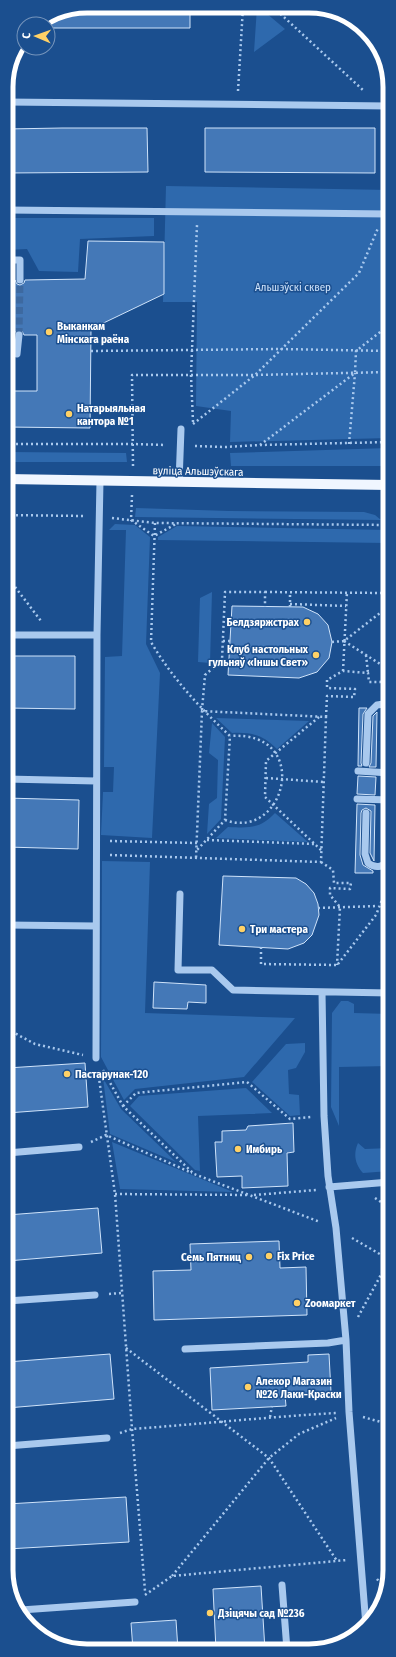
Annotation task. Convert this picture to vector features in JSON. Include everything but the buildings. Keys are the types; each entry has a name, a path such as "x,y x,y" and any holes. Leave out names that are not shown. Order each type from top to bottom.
{"main road":[{"name":"вуліца Альшэўскага","path":"13,479 383,485"}],"lane":[{"path":"13,102 380,106"},
{"path":"13,210 383,214"},
{"path":"13,260 20,260 20,280"},
{"path":"18,354 19,335"},
{"path":"179,482 181,429"},
{"path":"96,1058 97,636 100,481"},
{"path":"13,635 97,636"},
{"path":"366,763 368,714 377,705 383,704"},
{"path":"358,771 383,773"},
{"path":"13,779 96,781"},
{"path":"357,799 383,800"},
{"path":"366,813 365,854 368,863 373,867 383,866"},
{"path":"180,894 178,970 212,970 233,990 383,993"},
{"path":"13,924 96,926"},
{"path":"322,992 324,1116 329,1187 336,1228 346,1340 349,1412 365,1618"},
{"path":"13,1153 80,1147"},
{"path":"329,1187 383,1183"},
{"path":"13,1301 95,1295"},
{"path":"185,1349 328,1343 346,1340"},
{"path":"13,1446 107,1438"},
{"path":"282,1585 287,1644"},
{"path":"24,1610 135,1602"}],"path":[{"path":"237,104 243,13"},
{"path":"279,13 380,106"},
{"path":"193,431 191,375 198,212"},
{"path":"193,424 255,375 359,273 383,222"},
{"path":"356,351 383,329"},
{"path":"91,351 193,349 383,351"},
{"path":"350,444 356,372 356,351"},
{"path":"260,445 356,372"},
{"path":"132,444 132,375 255,375 383,372"},
{"path":"13,444 132,444 224,447 383,442"},
{"path":"13,515 99,516 176,524 383,525"},
{"path":"131,520 154,536"},
{"path":"155,523 151,642 160,657 202,711 230,736 251,737 266,744 275,753 282,766 283,779 278,798 270,809 260,818 247,823 235,823 225,820"},
{"path":"154,536 176,524"},
{"path":"13,584 53,635"},
{"path":"196,858 202,711 205,675 222,660 225,592 383,593"},
{"path":"265,592 265,607"},
{"path":"290,592 290,605 346,606"},
{"path":"343,671 347,592"},
{"path":"332,642 344,641 383,611"},
{"path":"223,641 230,640"},
{"path":"344,641 383,666"},
{"path":"366,655 369,682 383,681"},
{"path":"321,862 327,696 354,697 355,689 326,688 327,680 343,671 368,673"},
{"path":"202,711 326,717"},
{"path":"319,717 266,761 265,797 321,850"},
{"path":"197,850 225,820 230,736"},
{"path":"266,778 324,782"},
{"path":"207,840 315,844"},
{"path":"97,841 197,843"},
{"path":"97,855 321,862 333,870 334,883 351,884 350,889 330,888 330,895 340,907 337,965"},
{"path":"337,965 376,915 383,895"},
{"path":"318,908 378,906"},
{"path":"261,947 261,964 337,965"},
{"path":"13,1033 35,1044 96,1058 123,1106 194,1174"},
{"path":"96,1058 106,1135 116,1194 145,1595"},
{"path":"123,1106 136,1093 247,1082 290,1119 324,1116"},
{"path":"80,1147 106,1135 194,1174 336,1228 383,1256"},
{"path":"116,1194 252,1195 316,1189"},
{"path":"346,1340 383,1271"},
{"path":"126,1347 269,1458 337,1561"},
{"path":"270,1417 272,1406"},
{"path":"135,1602 172,1576 269,1458 299,1434 349,1412"},
{"path":"107,1438 132,1429 349,1412 383,1422"},
{"path":"172,1576 361,1559 382,1585"}],"green space":[{"path":"257,13 266,13 285,29 254,52"},
{"name":"Альшэўскі сквер","path":"166,186 383,190 383,438 230,442 231,411 196,406 197,302 163,302"},
{"path":"13,218 154,218 154,236 80,239 78,272 39,271 27,249 13,250"},
{"path":"383,448 383,466 231,466 230,453"},
{"path":"13,452 126,453 127,462 13,462"},
{"path":"136,508 229,511 364,512 375,515 381,520 135,517"},
{"path":"115,524 135,525 150,537 146,644 160,673 152,838 101,835 103,792 113,792 114,767 104,767 105,657 122,656 126,530 109,530"},
{"path":"177,526 383,530 383,543 158,540 158,537"},
{"path":"212,592 210,663 198,662 200,598"},
{"path":"216,718 309,721 277,749 267,740 257,735 232,733"},
{"path":"212,723 225,737 221,819 207,834 209,804 217,798 218,760 209,753"},
{"path":"275,813 308,842 216,838 228,827 248,827 259,825"},
{"path":"102,861 150,862 145,1013 295,1018 244,1077 135,1089 124,1100 101,1057"},
{"path":"341,1001 348,1001 354,1004 354,1013 383,1014 383,1066 339,1067 339,1126 331,1107 332,1013"},
{"path":"305,1043 305,1052 296,1068 288,1070 289,1094 299,1095 300,1115 290,1116 252,1082 286,1044"},
{"path":"103,1078 121,1109 176,1162 110,1134"},
{"path":"246,1088 272,1113 198,1116 200,1171 195,1170 130,1106 139,1096"},
{"path":"112,1142 233,1192 120,1189"},
{"path":"358,1143 365,1149 383,1148 383,1172 363,1173 358,1166 355,1155"}],"tunnel":[{"path":"19,335 20,280"}],"place":[{"name":"Выканкам Мінскага раёна","path":"49,332"},
{"name":"Натарыяльная кантора №1","path":"69,414"},
{"name":"Белдзяржстрах","path":"307,622"},
{"name":"Клуб настольных гульняў «Іншы Свет»","path":"316,655"},
{"name":"Три мастера","path":"242,929"},
{"name":"Пастарунак-120","path":"67,1074"},
{"name":"Имбирь","path":"238,1149"},
{"name":"Fix Price","path":"269,1256"},
{"name":"Семь Пятниц","path":"249,1257"},
{"name":"Zooмаркет","path":"297,1303"},
{"name":"Алекор Магазин №26 Лаки-Краски","path":"248,1387"},
{"name":"Дзіцячы сад №236","path":"210,1613"}]}
